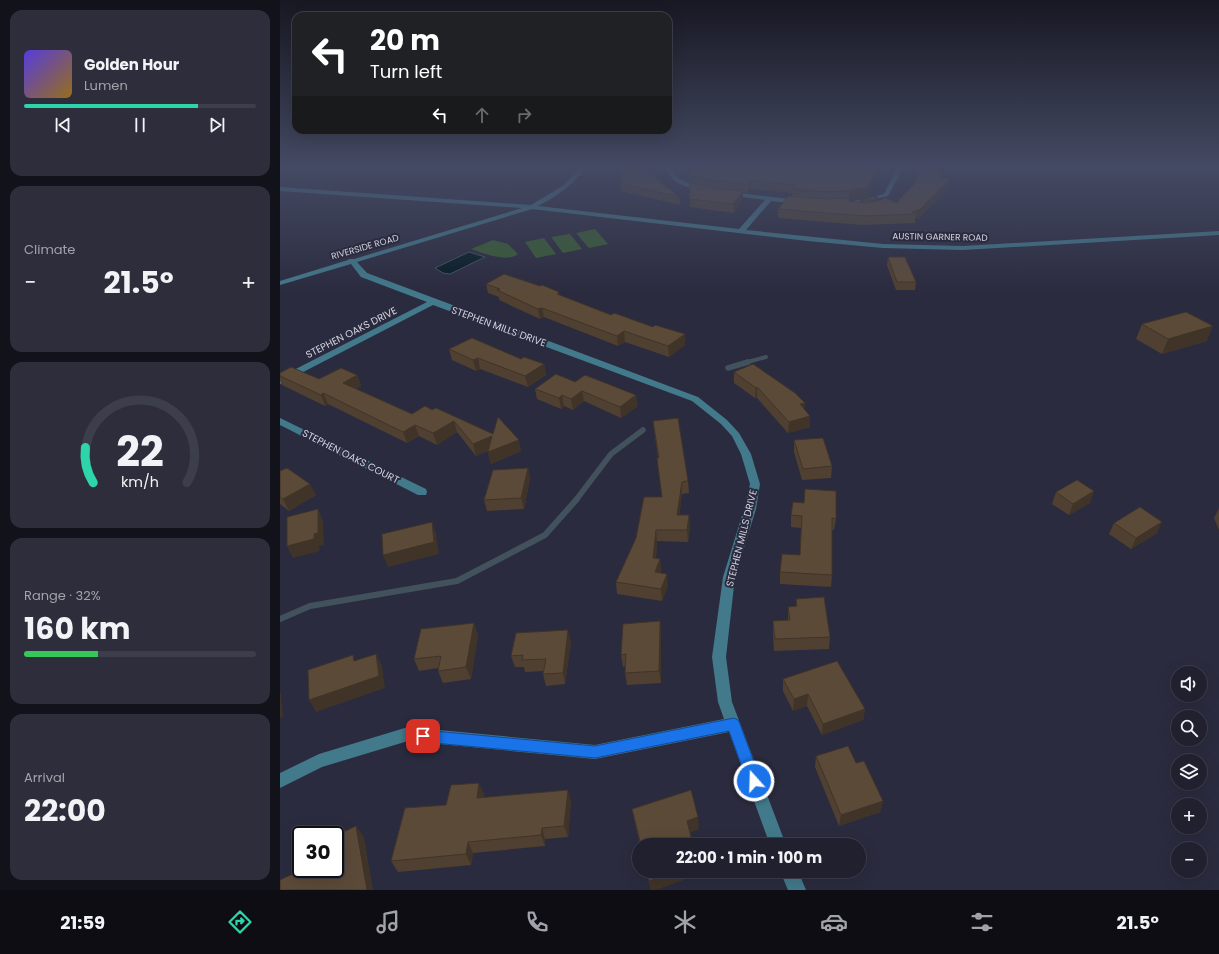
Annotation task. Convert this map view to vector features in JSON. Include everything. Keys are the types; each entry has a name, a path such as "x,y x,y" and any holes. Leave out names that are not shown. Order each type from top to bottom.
{"street":[{"name":"RIVERSIDE ROAD","path":"280,283 351,260 524,210"},
{"name":"AUSTIN GARNER ROAD","path":"554,210 808,240 883,246 963,248 1219,233"},
{"path":"741,231 760,210"},
{"name":"STEPHEN MILLS DRIVE","path":"351,260 364,275 695,400 724,422 736,435 746,454 755,484 750,509 729,576 719,657 725,702 775,838"},
{"name":"STEPHEN OAKS DRIVE","path":"280,381 433,302"},
{"name":"STEPHEN OAKS COURT","path":"280,421 422,492"},
{"path":"280,781 319,761 408,734 595,752 734,724"},
{"path":"792,878 797,890"}],"green space":[{"path":"595,229 608,244 589,248 576,233"},
{"path":"570,234 582,249 563,253 551,237"},
{"path":"544,238 556,254 536,258 525,242"},
{"path":"493,240 508,244 518,254 508,258 488,255 471,249"}],"water":[{"path":"469,252 485,257 450,274 443,273 435,268"}],"building":[{"path":"785,210 919,210 912,212 916,214 864,216"},
{"path":"888,257 905,257 916,282 897,282"},
{"path":"504,274 540,286 542,285 559,292 557,294 611,315 614,313 653,327 655,325 685,334 668,346 624,331 617,336 542,308 538,309 497,290 500,289 486,284"},
{"path":"1186,312 1213,326 1168,339 1142,324"},
{"path":"472,338 521,359 524,357 544,364 525,376 478,358 473,360 449,349"},
{"path":"753,364 795,393 805,403 800,404 810,416 789,422 757,387 756,388 734,372"},
{"path":"291,367 319,379 341,368 357,375 343,383 412,414 425,406 432,410 436,408 493,434 498,417 519,440 488,452 492,436 473,444 454,421 433,433 415,425 403,432 323,393 321,395 280,376 280,373"},
{"path":"556,374 575,382 585,375 636,395 620,407 582,391 571,399 562,395 559,398 535,389"},
{"path":"678,418 688,481 682,482 677,515 689,515 687,530 656,530 653,558 660,559 655,572 667,574 661,589 616,582 636,538 644,497 662,497 657,458 659,458 653,421"},
{"path":"823,438 832,466 803,469 794,440"},
{"path":"287,468 310,484 283,499 280,497 280,471"},
{"path":"528,468 521,498 484,500 493,470"},
{"path":"1077,480 1094,491 1073,504 1056,492"},
{"path":"805,489 836,491 836,519 832,518 832,575 780,572 782,554 800,555 802,516 791,515 793,502 804,503"},
{"path":"1140,507 1162,522 1136,538 1114,523"},
{"path":"318,509 318,533 314,534 314,539 287,546 287,517"},
{"path":"432,522 434,542 383,555 382,534"},
{"path":"824,597 830,637 775,639 773,621 790,620 788,607 797,606 796,599"},
{"path":"660,621 659,671 625,673 626,654 621,655 623,624"},
{"path":"474,623 466,667 438,671 441,656 414,659 421,629"},
{"path":"568,630 563,673 543,674 546,659 522,660 523,655 511,656 516,633"},
{"path":"376,654 379,676 309,700 308,670 353,655 354,661"},
{"path":"837,661 865,709 823,724 808,694 794,699 783,679"},
{"path":"848,746 856,763 864,761 883,801 841,815 816,756"},
{"path":"479,783 477,798 568,790 564,826 542,828 541,835 468,842 466,854 391,861 405,808 446,805 451,785"},
{"path":"691,790 698,817 687,821 691,838 639,838 632,809"},
{"path":"356,826 367,890 280,890 280,880 292,874 292,878 344,878 344,832"},
{"path":"648,878 657,878 649,881"}],"waterway":[{"path":"744,363 766,357"},
{"path":"728,368 748,362"},
{"path":"576,500 611,454 643,430"},
{"path":"280,619 310,606 457,581 545,535 577,499"}],"route":[{"path":"423,736 595,752 734,724 754,781"}]}
